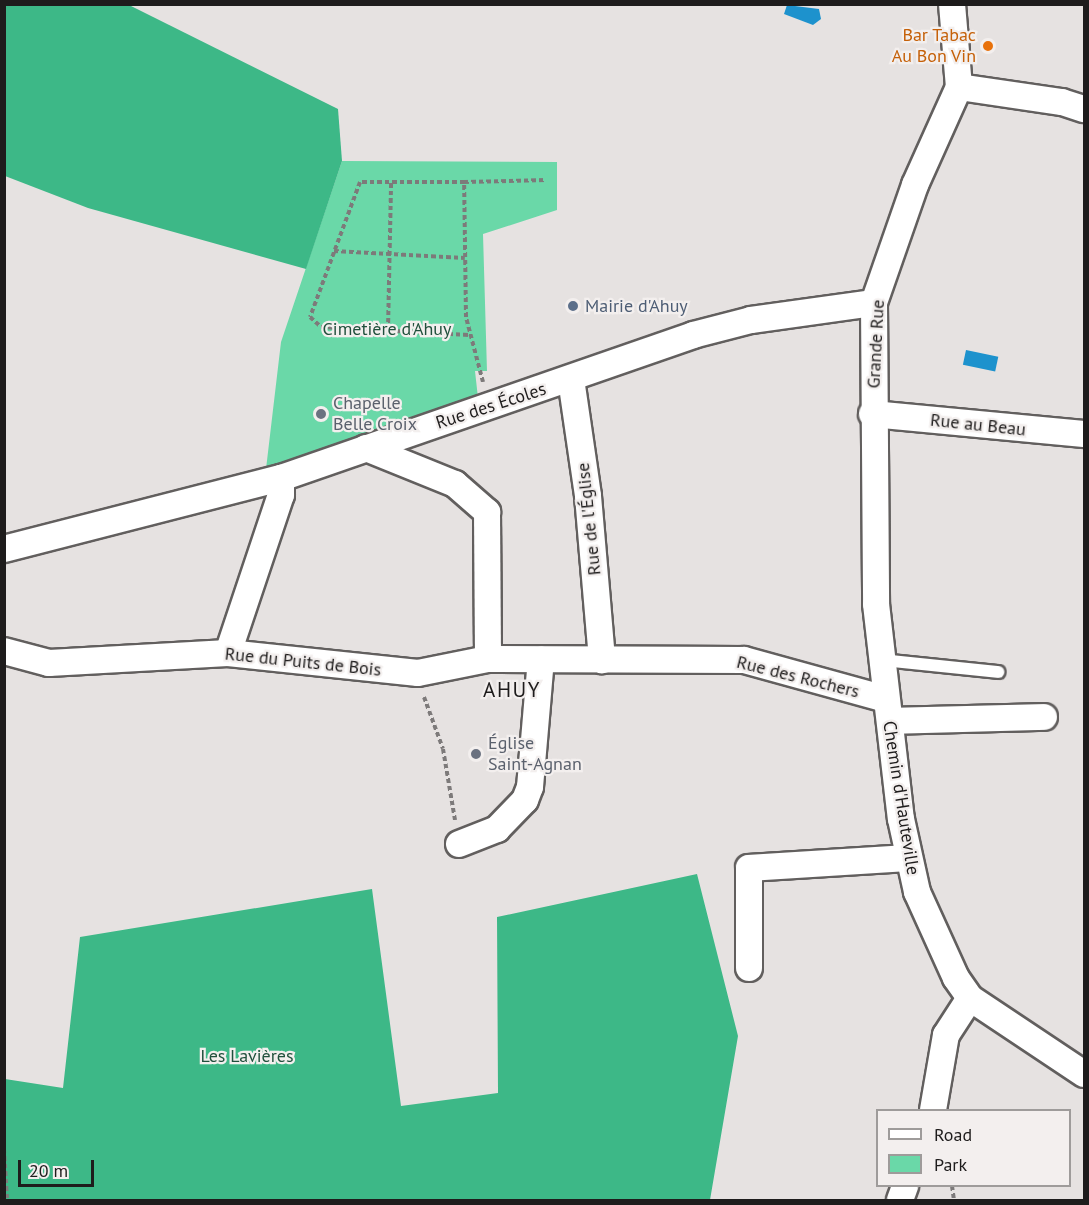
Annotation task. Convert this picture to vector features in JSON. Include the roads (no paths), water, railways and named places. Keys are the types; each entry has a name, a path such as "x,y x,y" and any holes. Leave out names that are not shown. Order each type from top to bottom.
{"street":[{"name":"Grande Rue","path":"888,710 876,604 872,414 874,303 915,186 959,87 952,4"},
{"path":"959,87 1062,102 1084,109"},
{"name":"Rue des Écoles","path":"4,549 281,478 693,335 751,320 874,303"},
{"name":"Rue de l'Église","path":"570,379 588,496 602,660"},
{"name":"Rue au Beau","path":"872,414 1079,434"},
{"path":"366,448 455,484 487,512 488,658"},
{"path":"228,652 281,495 281,478"},
{"name":"Rue du Puits de Bois","path":"4,651 49,663 228,652 418,673 488,658 602,660"},
{"path":"459,844 497,829 525,800 530,787 541,659"},
{"name":"Rue des Rochers","path":"602,660 744,660 888,710 1044,717"},
{"name":"Chemin d'Hauteville","path":"888,710 907,858 917,892 956,978 970,998 1084,1074"},
{"path":"748,968 749,868 907,858"},
{"path":"933,1109 946,1035 970,998"}],"lane":[{"path":"882,660 998,672"}],"water":[{"path":"787,5 819,9 821,19 813,25 784,14"},
{"path":"966,350 998,357 995,372 963,365"}],"place":[{"name":"Bar Tabac Au Bon Vin","path":"988,46"},
{"name":"Mairie d'Ahuy","path":"573,306"},
{"name":"Chapelle Belle Croix","path":"321,414"},
{"name":"Église Saint-Agnan","path":"476,754"}],"district":[{"name":"AHUY","path":"512,690"}],"park label":[{"name":"Cimetière d'Ahuy","path":"387,329"},
{"name":"Les Lavières","path":"247,1056"}]}
